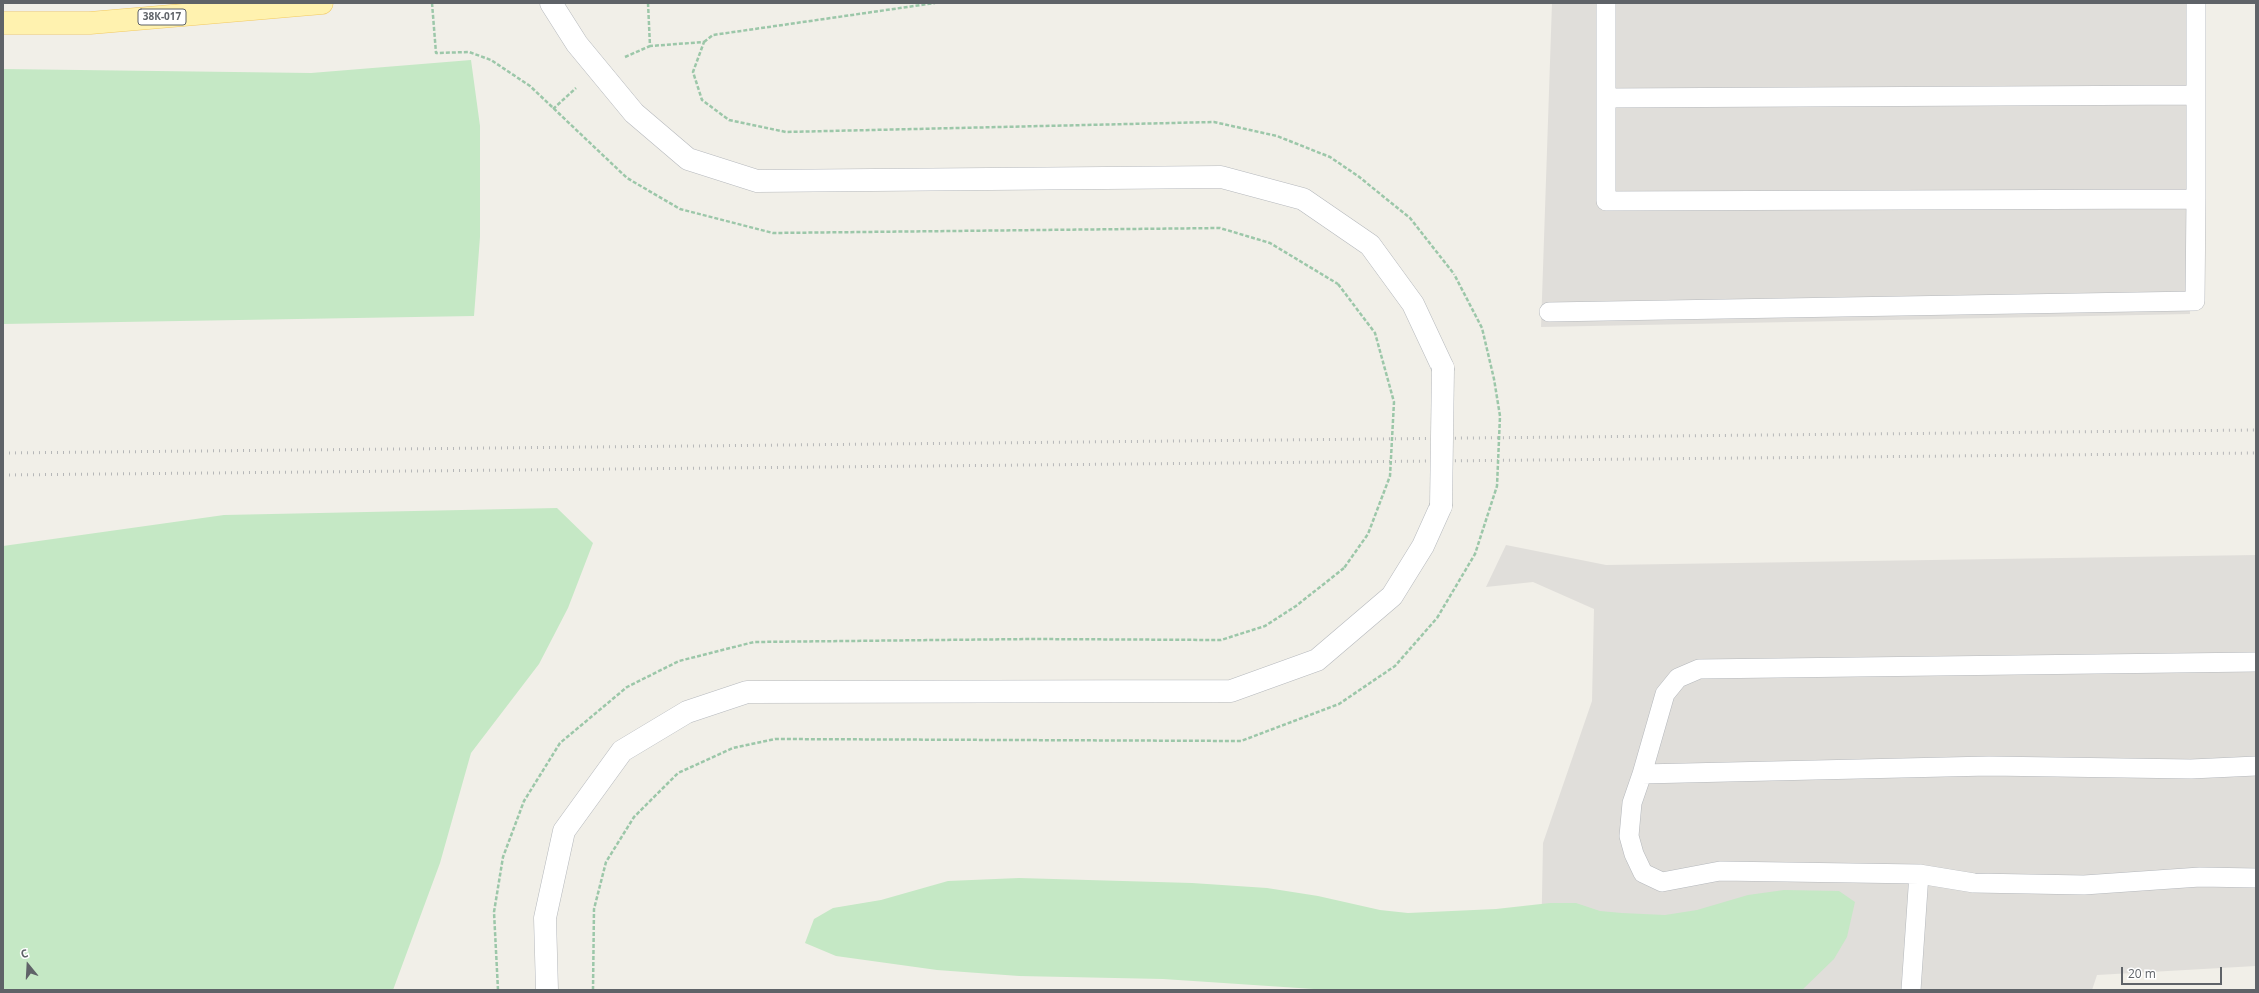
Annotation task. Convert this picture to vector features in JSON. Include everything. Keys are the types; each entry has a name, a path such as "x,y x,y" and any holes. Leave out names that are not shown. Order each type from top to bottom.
{"main road":[{"name":"38К-017","path":"3,23 90,23 322,3"}],"street":[{"path":"547,990 544,918 564,831 622,751 687,712 747,692 1231,691 1317,660 1392,596 1424,546 1441,506 1443,368 1413,304 1370,245 1303,199 1221,177 757,180 688,159 634,114 577,44 551,3"}],"lane":[{"path":"1606,3 1606,201 2196,198"},
{"path":"1549,312 2195,301 2196,3"},
{"path":"1607,98 2196,95"},
{"path":"2256,662 1699,669 1678,678 1665,694 1632,803 1630,836 1634,854 1643,874 1662,882 1720,871 1919,874 1974,883 2084,885 2200,877 2256,878"},
{"path":"1642,774 1981,766 2191,769 2256,766"},
{"path":"1911,990 1919,874"}],"path":[{"path":"648,3 650,46 704,42"},
{"path":"594,990 594,909 606,862 634,817 678,772 733,748 775,739 1241,741 1339,704 1395,666 1437,618 1476,554 1497,486 1500,416 1494,379 1482,328 1454,274 1410,218 1358,176 1330,157 1276,136 1214,122 786,132 729,120 702,100 693,72 704,42 713,35 935,3"},
{"path":"1338,284 1375,333 1394,402 1390,476 1368,534 1344,568"}],"shaded area":[{"path":"1552,3 2186,3 2190,314 1541,327"},
{"path":"1506,545 1606,565 2256,555 2256,966 2097,975 2092,990 1799,990 1541,950 1543,843 1592,701 1594,609 1533,582 1486,587"}],"green space":[{"path":"471,60 480,126 480,237 474,316 3,324 3,69 311,73"},
{"path":"557,508 593,543 568,608 539,664 471,753 440,863 393,990 3,990 3,546 224,515"},
{"path":"1019,878 1192,883 1267,888 1318,896 1380,910 1408,913 1496,909 1550,903 1576,903 1600,911 1665,915 1697,910 1748,895 1784,890 1839,891 1855,902 1847,937 1834,959 1802,990 1329,990 1163,979 1019,976 937,970 836,956 805,943 814,919 833,908 881,900 948,881"}],"railway":[{"path":"3,453 2256,430"},
{"path":"3,475 2256,453"}]}
